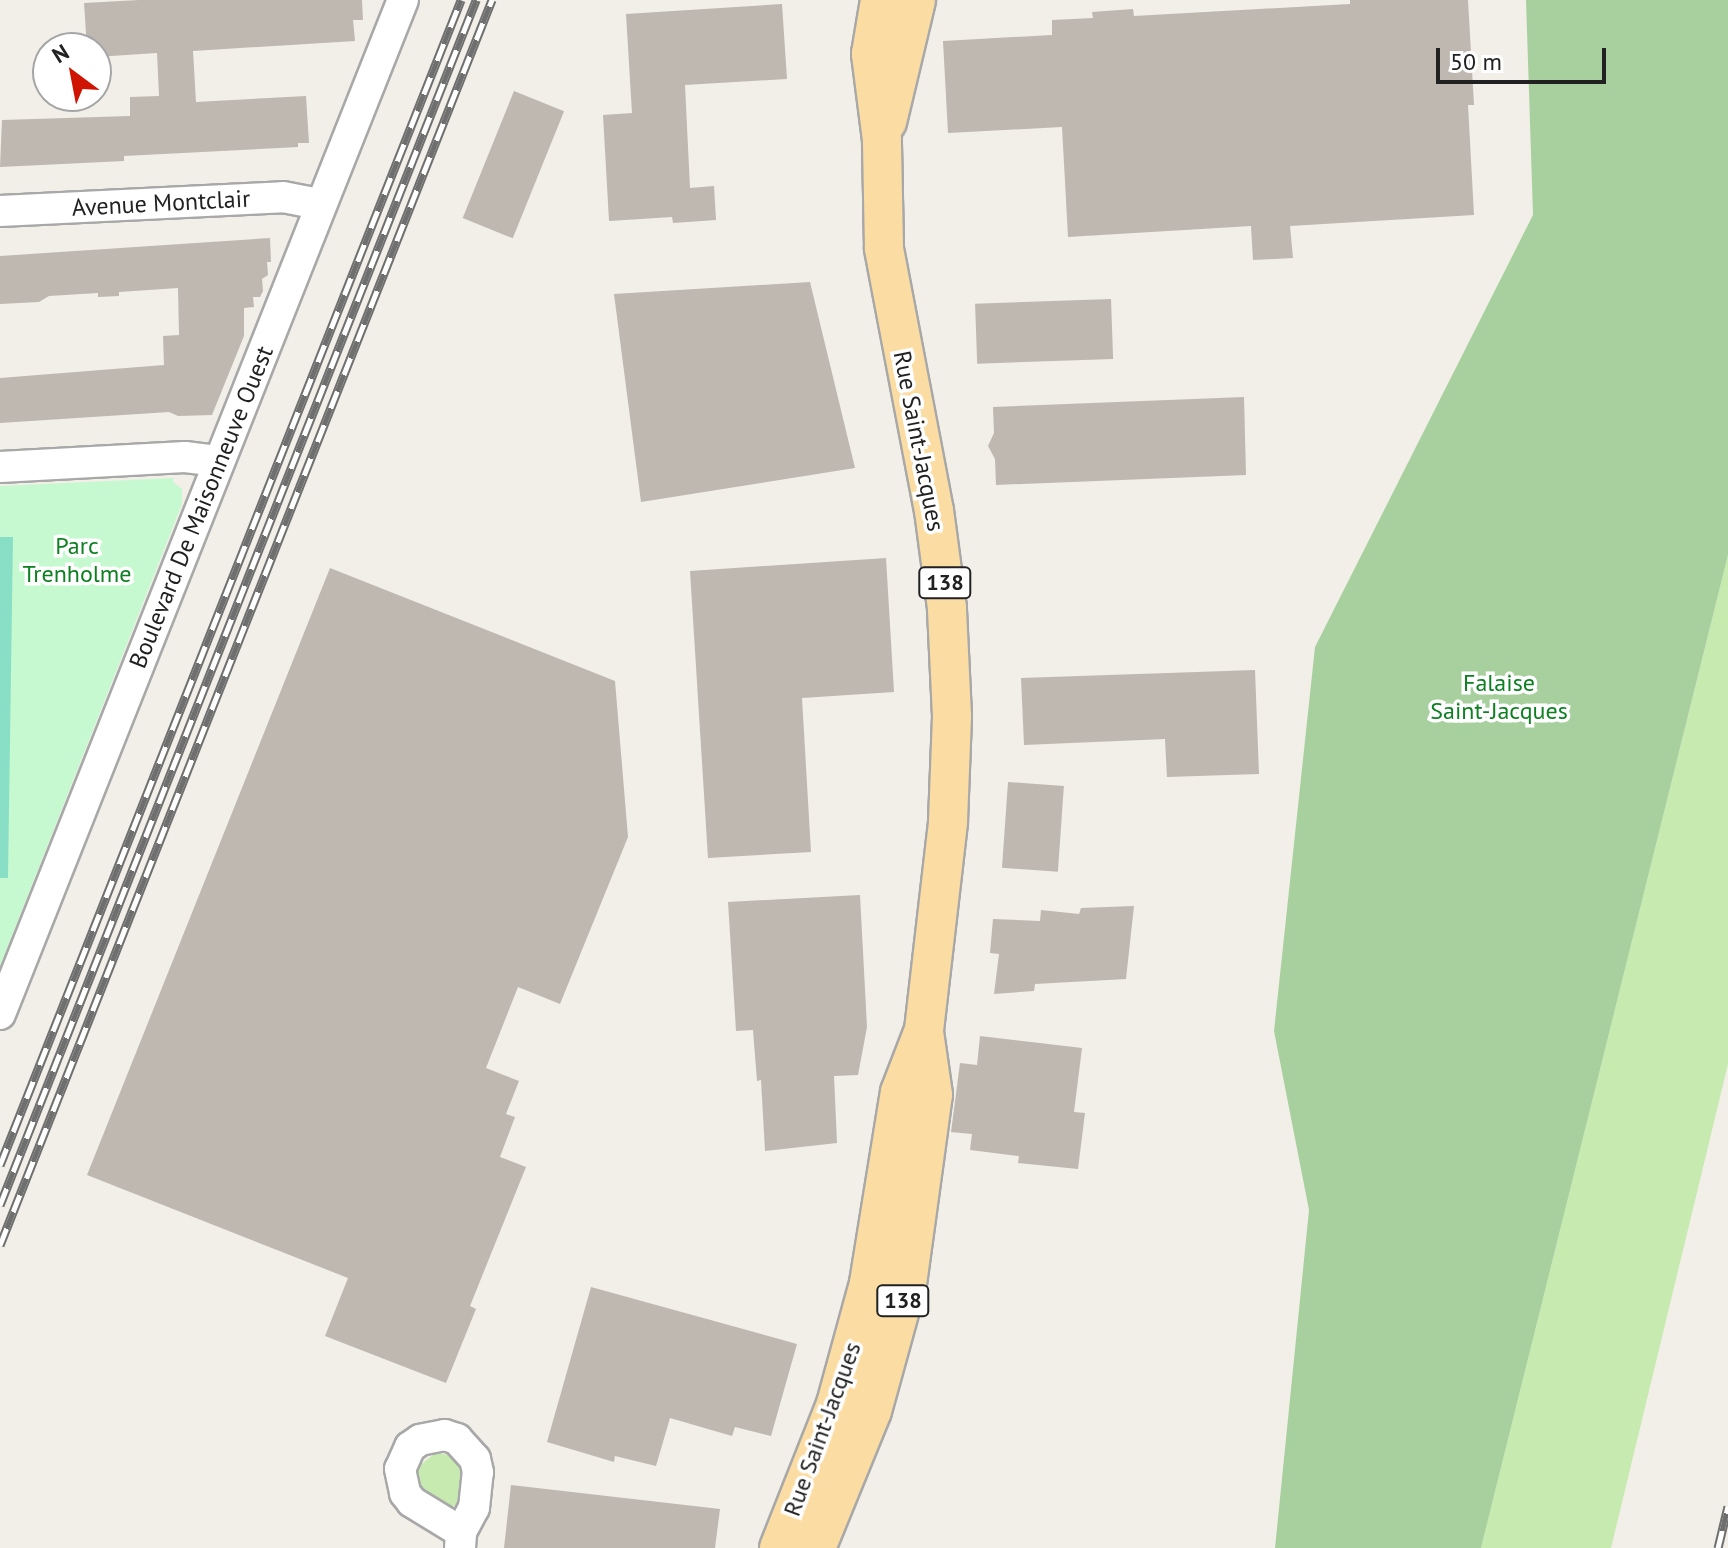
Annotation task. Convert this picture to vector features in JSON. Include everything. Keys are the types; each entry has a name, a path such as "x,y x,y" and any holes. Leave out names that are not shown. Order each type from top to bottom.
{"main road":[{"name":"Rue Saint-Jacques","path":"816,1548 867,1426 907,1284 933,1095 924,1030 948,821 952,740 949,635 934,511 885,257 882,140 871,54 880,0"},
{"name":"Rue Saint-Jacques","path":"882,140 916,0"},
{"name":"Rue Saint-Jacques","path":"779,1548 817,1455 848,1366 880,1228 900,1092 924,1030"}],"street":[{"name":"Boulevard De Maisonneuve Ouest","path":"0,1014 403,0"},
{"name":"Avenue Montclair","path":"0,211 283,197 320,204"},
{"path":"0,467 185,457 219,461"}],"green space":[{"name":"Falaise Saint-Jacques","path":"1526,0 1728,0 1728,555 1481,1548 1275,1548 1309,1210 1274,1031 1315,647 1533,215"},
{"name":"Parc Trenholme","path":"174,478 173,482 182,489 182,504 0,966 0,486"},
{"path":"0,537 13,537 8,878 0,878"},
{"path":"1728,555 1728,1064 1611,1548 1481,1548"},
{"path":"435,1453 449,1455 461,1470 459,1503 451,1507 429,1496 418,1484 418,1467"}],"building":[{"path":"139,0 362,0 363,20 353,20 355,41 193,51 196,102 306,96 309,143 298,143 298,147 124,156 124,161 0,167 2,120 130,116 130,97 159,96 157,53 112,56 112,32 86,32 84,3"},
{"path":"1350,0 1468,0 1474,105 1468,105 1474,215 1290,226 1293,258 1253,260 1251,226 1068,237 1062,127 948,133 943,41 1052,35 1052,20 1093,18 1092,12 1133,9 1134,16 1350,4"},
{"path":"782,4 787,79 685,85 690,188 714,186 716,220 673,223 672,217 609,221 603,115 632,113 626,14"},
{"path":"514,91 564,111 513,238 463,218"},
{"path":"270,238 271,262 267,262 268,275 262,279 263,291 260,297 253,297 254,307 244,308 244,336 212,415 178,416 169,412 0,423 0,378 164,365 163,336 179,335 178,288 119,292 119,296 98,297 98,293 49,296 39,302 0,304 0,256"},
{"path":"810,282 855,468 641,502 614,294"},
{"path":"1111,299 1113,359 977,364 975,304"},
{"path":"1244,397 1246,475 996,485 995,459 988,446 994,433 993,407"},
{"path":"886,558 894,692 802,698 811,852 708,858 690,571"},
{"path":"330,568 615,681 628,837 560,1004 518,987 486,1068 519,1081 506,1114 515,1117 500,1157 526,1167 470,1306 476,1309 446,1383 325,1336 348,1278 87,1175"},
{"path":"1255,670 1259,774 1167,777 1165,739 1024,745 1021,678"},
{"path":"1008,782 1064,786 1058,872 1002,868"},
{"path":"860,895 867,1027 858,1075 834,1076 837,1143 765,1151 761,1080 757,1081 753,1030 736,1031 728,902"},
{"path":"1134,906 1126,979 1035,984 1034,991 994,994 999,954 990,953 993,919 1040,921 1041,910 1079,914 1081,908"},
{"path":"980,1036 1082,1048 1074,1112 1085,1113 1078,1169 1018,1163 1019,1156 970,1150 972,1134 951,1132 960,1063 977,1065"},
{"path":"591,1287 797,1344 771,1436 735,1427 732,1436 670,1418 656,1466 615,1456 614,1462 547,1442"},
{"path":"511,1485 720,1509 715,1548 504,1548"}],"railway":[{"path":"0,1165 461,0"},
{"path":"0,1205 476,0"},
{"path":"0,1245 492,0"},
{"path":"1718,1548 1728,1506"}]}
